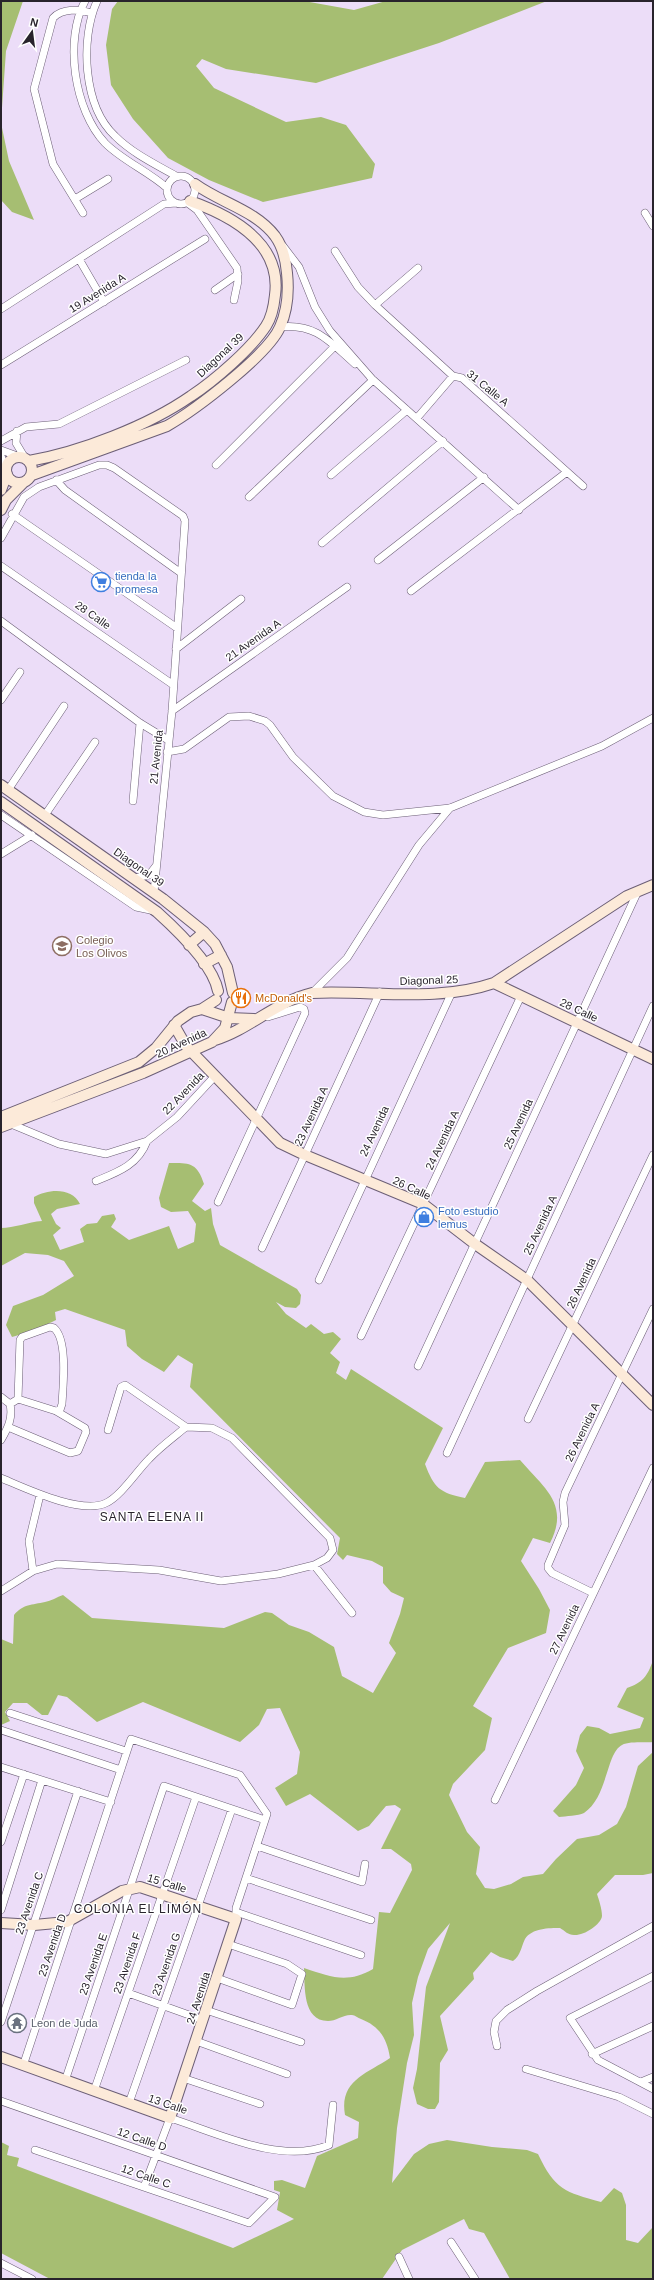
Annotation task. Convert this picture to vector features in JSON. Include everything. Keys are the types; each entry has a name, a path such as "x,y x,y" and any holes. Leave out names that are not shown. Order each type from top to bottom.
{"street":[{"path":"85,1 80,10 74,50 78,92 89,119 105,142 167,188"},
{"path":"97,1 92,13 87,52 87,69 91,91 99,113 113,135 128,148 176,176 188,177 207,193 244,211 264,225 299,267 315,307 330,331 373,380"},
{"path":"83,213 53,164 34,89 52,18 56,15 80,10 92,13"},
{"path":"164,204 168,195 167,188 169,181 176,176"},
{"path":"75,199 108,179"},
{"path":"1,309 164,204 189,202 195,194 195,184"},
{"path":"168,195 176,203"},
{"path":"189,202 197,210 237,268 238,274 234,300"},
{"name":"Diagonal 39","path":"25,459 46,458 108,438 163,413 191,397 216,377 243,352 266,326 274,307 277,283 273,263 262,243 239,224 216,211 189,202"},
{"path":"645,213 653,226"},
{"path":"1,510 6,500 32,475 167,426 179,419 204,402 269,344 280,328 286,309 289,290 286,258 276,238"},
{"name":"19 Avenida A","path":"1,365 205,239"},
{"name":"31 Calle A","path":"335,251 358,287 375,305 453,376 462,378 583,486"},
{"path":"79,258 104,302"},
{"path":"375,305 418,268"},
{"path":"215,290 238,274"},
{"path":"280,328 300,327 319,333 443,441 519,510"},
{"path":"216,465 335,346"},
{"path":"1,441 26,427 59,424 186,360"},
{"path":"416,418 453,376"},
{"path":"249,498 373,380"},
{"path":"331,475 407,410"},
{"path":"17,431 16,443 32,468 32,475"},
{"path":"322,543 443,441"},
{"path":"1,450 25,459"},
{"path":"1,456 13,482 23,482"},
{"path":"1,490 12,459 25,459"},
{"name":"21 Avenida","path":"56,480 98,466 107,465 114,468 183,516 186,525 172,684 172,711 154,892"},
{"path":"411,591 567,472"},
{"path":"378,560 484,478"},
{"path":"1,538 12,514 24,497 39,487 56,480 65,490 181,573"},
{"path":"12,514 177,628"},
{"name":"28 Calle","path":"1,566 172,684"},
{"name":"21 Avenida A","path":"172,711 346,587"},
{"path":"176,649 241,599"},
{"path":"1,621 140,723 168,740"},
{"path":"1,700 20,672"},
{"path":"4,788 64,706"},
{"path":"167,752 184,749 228,717 249,716 268,722 293,757 333,796 370,814 383,815 450,808 602,746 653,718"},
{"path":"133,801 140,723"},
{"path":"46,815 95,742"},
{"name":"Diagonal 39","path":"4,788 46,815 135,878 204,932 216,944 230,974 232,997 229,1018"},
{"path":"1,802 157,912 174,927 216,981 217,996 202,1009"},
{"path":"312,993 347,958 419,845 450,808"},
{"path":"1,815 136,906 157,912"},
{"path":"1,854 32,835"},
{"path":"135,878 149,875 156,866"},
{"name":"Diagonal 25","path":"215,1040 230,1035 254,1019 296,997 312,993 452,992 494,983 638,891 653,885"},
{"name":"25 Avenida","path":"418,1366 638,891"},
{"path":"189,945 204,932"},
{"path":"204,964 221,955"},
{"name":"28 Calle","path":"494,983 653,1059"},
{"name":"23 Avenida A","path":"262,1248 380,992"},
{"name":"24 Avenida","path":"319,1280 452,992"},
{"name":"24 Avenida A","path":"361,1336 522,996"},
{"name":"25 Avenida A","path":"447,1453 653,1006"},
{"path":"218,1202 305,1015 304,1009 300,1007 262,1019 254,1019"},
{"name":"20 Avenida","path":"1,1117 139,1062 156,1048 174,1025 186,1014 202,1009 229,1018 222,1033 215,1040 192,1052 143,1073 1,1127"},
{"name":"Diagonal 25","path":"229,1018 254,1019"},
{"name":"26 Calle","path":"174,1025 181,1039 192,1052 280,1143 364,1181 423,1204 475,1244 527,1280 653,1405"},
{"name":"22 Avenida","path":"11,1124 59,1144 106,1154 147,1141 178,1117 215,1076"},
{"path":"96,1181 126,1168 143,1152 147,1141"},
{"name":"26 Avenida","path":"528,1419 653,1155"},
{"name":"26 Avenida A","path":"593,1593 552,1573 548,1568 565,1525 563,1502 565,1493 653,1309"},
{"path":"18,1399 20,1340 22,1337 54,1328 58,1335 64,1356 62,1404 60,1410 56,1411"},
{"path":"1,1591 33,1571 57,1564 159,1570 221,1581 278,1574 314,1565 327,1558 333,1550 330,1538 232,1438 212,1428 186,1427 123,1385 108,1430"},
{"path":"1,1397 10,1404 12,1413 8,1427 1,1440"},
{"path":"8,1427 70,1453 76,1452 82,1443 86,1432 85,1428 56,1411 18,1399 10,1404"},
{"path":"1,1478 40,1495 83,1506 98,1506 107,1503 149,1458 186,1427"},
{"name":"27 Avenida","path":"495,1800 653,1468"},
{"path":"33,1571 29,1541 40,1495"},
{"path":"314,1565 352,1613"},
{"path":"10,1713 126,1751"},
{"path":"1,1730 121,1770"},
{"name":"23 Avenida D","path":"23,2066 131,1739 240,1775 266,1817"},
{"path":"1,1767 111,1802"},
{"path":"1,1842 24,1774"},
{"path":"1,1910 42,1780"},
{"name":"23 Avenida E","path":"65,2081 164,1786 196,1797"},
{"name":"23 Avenida C","path":"1,2022 78,1791"},
{"path":"196,1797 232,1809 266,1817"},
{"name":"23 Avenida F","path":"94,2091 196,1797"},
{"name":"23 Avenida G","path":"129,2104 232,1809"},
{"name":"24 Avenida","path":"144,2187 170,2118 217,1978 246,1878 266,1817"},
{"path":"257,1846 362,1882 365,1864"},
{"path":"246,1878 371,1920"},
{"name":"15 Calle","path":"1,1923 34,1925 61,1924 72,1920 130,1888 146,1887 198,1906 236,1915 361,1955"},
{"path":"497,2046 494,2032 496,2021 507,2010 564,1975 653,1926"},
{"path":"217,1978 292,2005 302,1974 287,1964 228,1944"},
{"path":"653,1976 570,2018 592,2054 598,2060 653,2089"},
{"path":"128,1993 164,2006 204,2015 301,2042"},
{"path":"592,2054 653,2026"},
{"path":"196,2041 287,2074"},
{"name":"13 Calle","path":"1,2057 129,2104 273,2151 303,2153 329,2145 333,2105"},
{"path":"526,2069 619,2096 653,2114"},
{"path":"641,2082 653,2077"},
{"path":"183,2078 260,2104"},
{"name":"12 Calle D","path":"1,2102 275,2197 249,2223"},
{"name":"12 Calle C","path":"35,2150 249,2223"},
{"path":"451,2242 475,2279"},
{"path":"399,2257 409,2279"},
{"path":"1,2263 32,2279"}],"green space":[{"path":"1,1 23,1 6,51 1,122"},
{"path":"118,1 304,1 354,10 386,1 547,1 439,43 316,83 226,69 202,59 196,66 214,88 286,122 321,117 346,125 375,164 372,178 263,202 209,180 168,158 133,119 111,85 106,45 112,9"},
{"path":"1,123 9,161 34,220 12,212 1,200"},
{"path":"169,1163 191,1165 198,1171 204,1184 192,1201 205,1211 211,1208 213,1224 220,1245 297,1289 301,1295 300,1304 296,1308 285,1307 276,1302 286,1314 306,1328 311,1324 324,1334 333,1332 341,1339 330,1353 340,1362 336,1373 346,1380 351,1369 443,1428 425,1464 432,1479 439,1488 449,1494 465,1498 485,1462 520,1460 552,1497 556,1507 557,1518 550,1543 533,1538 521,1561 539,1589 550,1610 546,1633 508,1648 473,1706 492,1718 485,1750 453,1784 449,1795 467,1832 480,1847 476,1874 485,1888 494,1889 511,1884 523,1877 543,1874 577,1839 599,1835 617,1824 626,1807 638,1766 653,1752 653,1873 643,1875 615,1875 597,1894 602,1916 598,1923 587,1932 572,1935 560,1928 536,1931 528,1935 519,1954 513,1961 500,1957 491,1952 473,1973 474,1979 440,2016 448,2050 440,2063 439,2102 435,2109 428,2109 417,2104 413,2088 417,2069 426,1987 450,1923 428,1949 418,1977 412,2003 414,2035 407,2063 397,2128 392,2183 414,2154 429,2144 447,2140 492,2147 527,2150 538,2154 550,2175 562,2188 570,2192 601,2202 614,2188 622,2193 626,2205 626,2240 638,2243 653,2227 653,2279 510,2279 484,2233 469,2229 464,2219 402,2250 382,2279 50,2279 1,2253 1,2142 9,2146 7,2155 19,2158 17,2166 233,2248 294,2219 277,2210 280,2192 274,2190 274,2181 282,2180 305,2188 317,2156 358,2138 359,2122 345,2115 344,2103 346,2094 350,2086 356,2080 390,2058 387,2044 373,2025 353,2015 328,2021 313,2015 309,2009 305,1992 304,1968 339,1978 347,1978 364,1974 373,1969 379,1912 390,1913 412,1870 411,1864 391,1849 381,1849 401,1809 395,1805 386,1806 369,1826 358,1831 310,1794 286,1806 275,1788 297,1774 300,1752 280,1708 267,1709 259,1725 240,1742 143,1702 97,1722 67,1697 58,1695 48,1715 42,1715 27,1703 13,1703 5,1712 10,1721 1,1725 1,1639 13,1644 14,1615 17,1611 28,1606 50,1601 63,1595 92,1618 224,1628 265,1612 272,1613 289,1625 309,1632 334,1647 342,1676 373,1693 396,1653 389,1643 400,1614 404,1598 391,1592 383,1583 383,1567 372,1561 347,1555 343,1560 337,1554 340,1538 190,1387 193,1364 178,1355 164,1372 142,1359 127,1346 125,1330 65,1309 55,1312 56,1320 36,1330 12,1337 6,1325 13,1306 43,1295 74,1276 64,1261 48,1255 25,1253 1,1266 1,1228 42,1221 34,1203 34,1197 40,1194 53,1191 66,1192 76,1198 80,1204 57,1209 51,1214 56,1224 61,1228 53,1235 60,1250 84,1242 80,1229 87,1224 97,1223 102,1216 114,1214 116,1219 111,1227 129,1240 169,1226 178,1249 194,1242 196,1224 188,1211 171,1212 161,1207 159,1198"},
{"path":"653,1660 653,1742 622,1745 613,1757 598,1797 592,1806 581,1814 559,1817 553,1811 576,1785 584,1768 576,1751 580,1735 587,1726 599,1728 610,1734 640,1728 644,1718 617,1707 627,1688 637,1684 647,1675"}],"place":[{"name":"tienda la promesa","path":"101,582"},
{"name":"Colegio Los Olivos","path":"62,946"},
{"name":"McDonald's","path":"241,998"},
{"name":"Foto estudio lemus","path":"424,1217"},
{"name":"Leon de Juda","path":"17,2023"}],"district":[{"name":"SANTA ELENA II","path":"152,1517"},
{"name":"COLONIA EL LIMÓN","path":"138,1909"}]}
